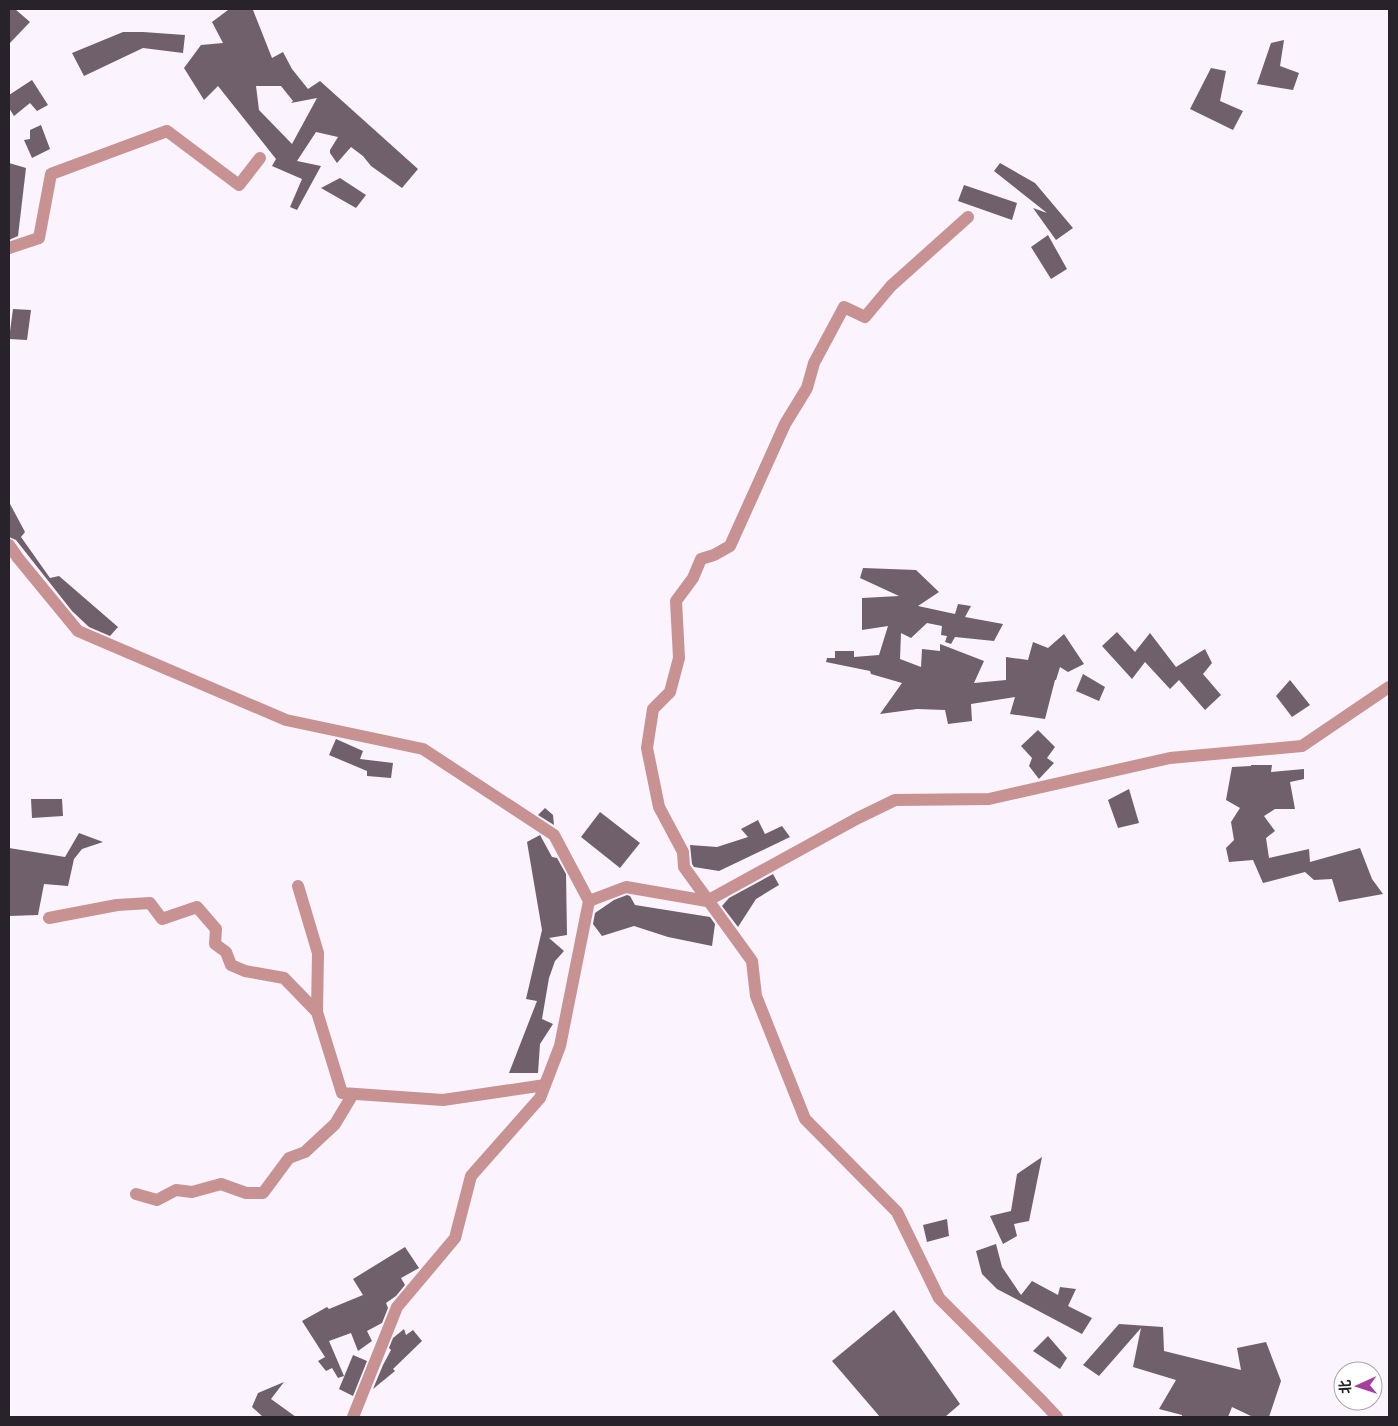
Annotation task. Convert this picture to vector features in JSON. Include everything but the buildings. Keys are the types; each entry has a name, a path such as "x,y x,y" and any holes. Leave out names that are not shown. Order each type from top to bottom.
{"street":[{"path":"9,248 39,238 51,174 167,131 239,185 260,158"},
{"path":"968,217 891,286 865,317 844,307 814,363 807,388 785,424 730,546 714,555 701,559 693,578 676,601 679,658 670,692 653,710 646,748 659,807 683,852 684,868 752,961 756,996 805,1119 897,1212 939,1298 1057,1417"},
{"path":"9,545 78,631 286,720 423,749 554,835 589,901 560,1046 540,1098 471,1176 455,1238 397,1307 352,1417"},
{"path":"589,901 626,886 707,901 858,818 895,800 989,799 1170,758 1302,746 1389,687"},
{"path":"298,886 318,953 316,1012 342,1093 443,1100 545,1085"},
{"path":"50,918 117,905 150,903 162,919 198,907 216,929 215,944 226,952 231,965 244,971 284,978 316,1012"},
{"path":"136,1194 157,1200 176,1190 192,1192 221,1184 246,1193 263,1193 289,1158 305,1152 335,1124 353,1094"}]}
